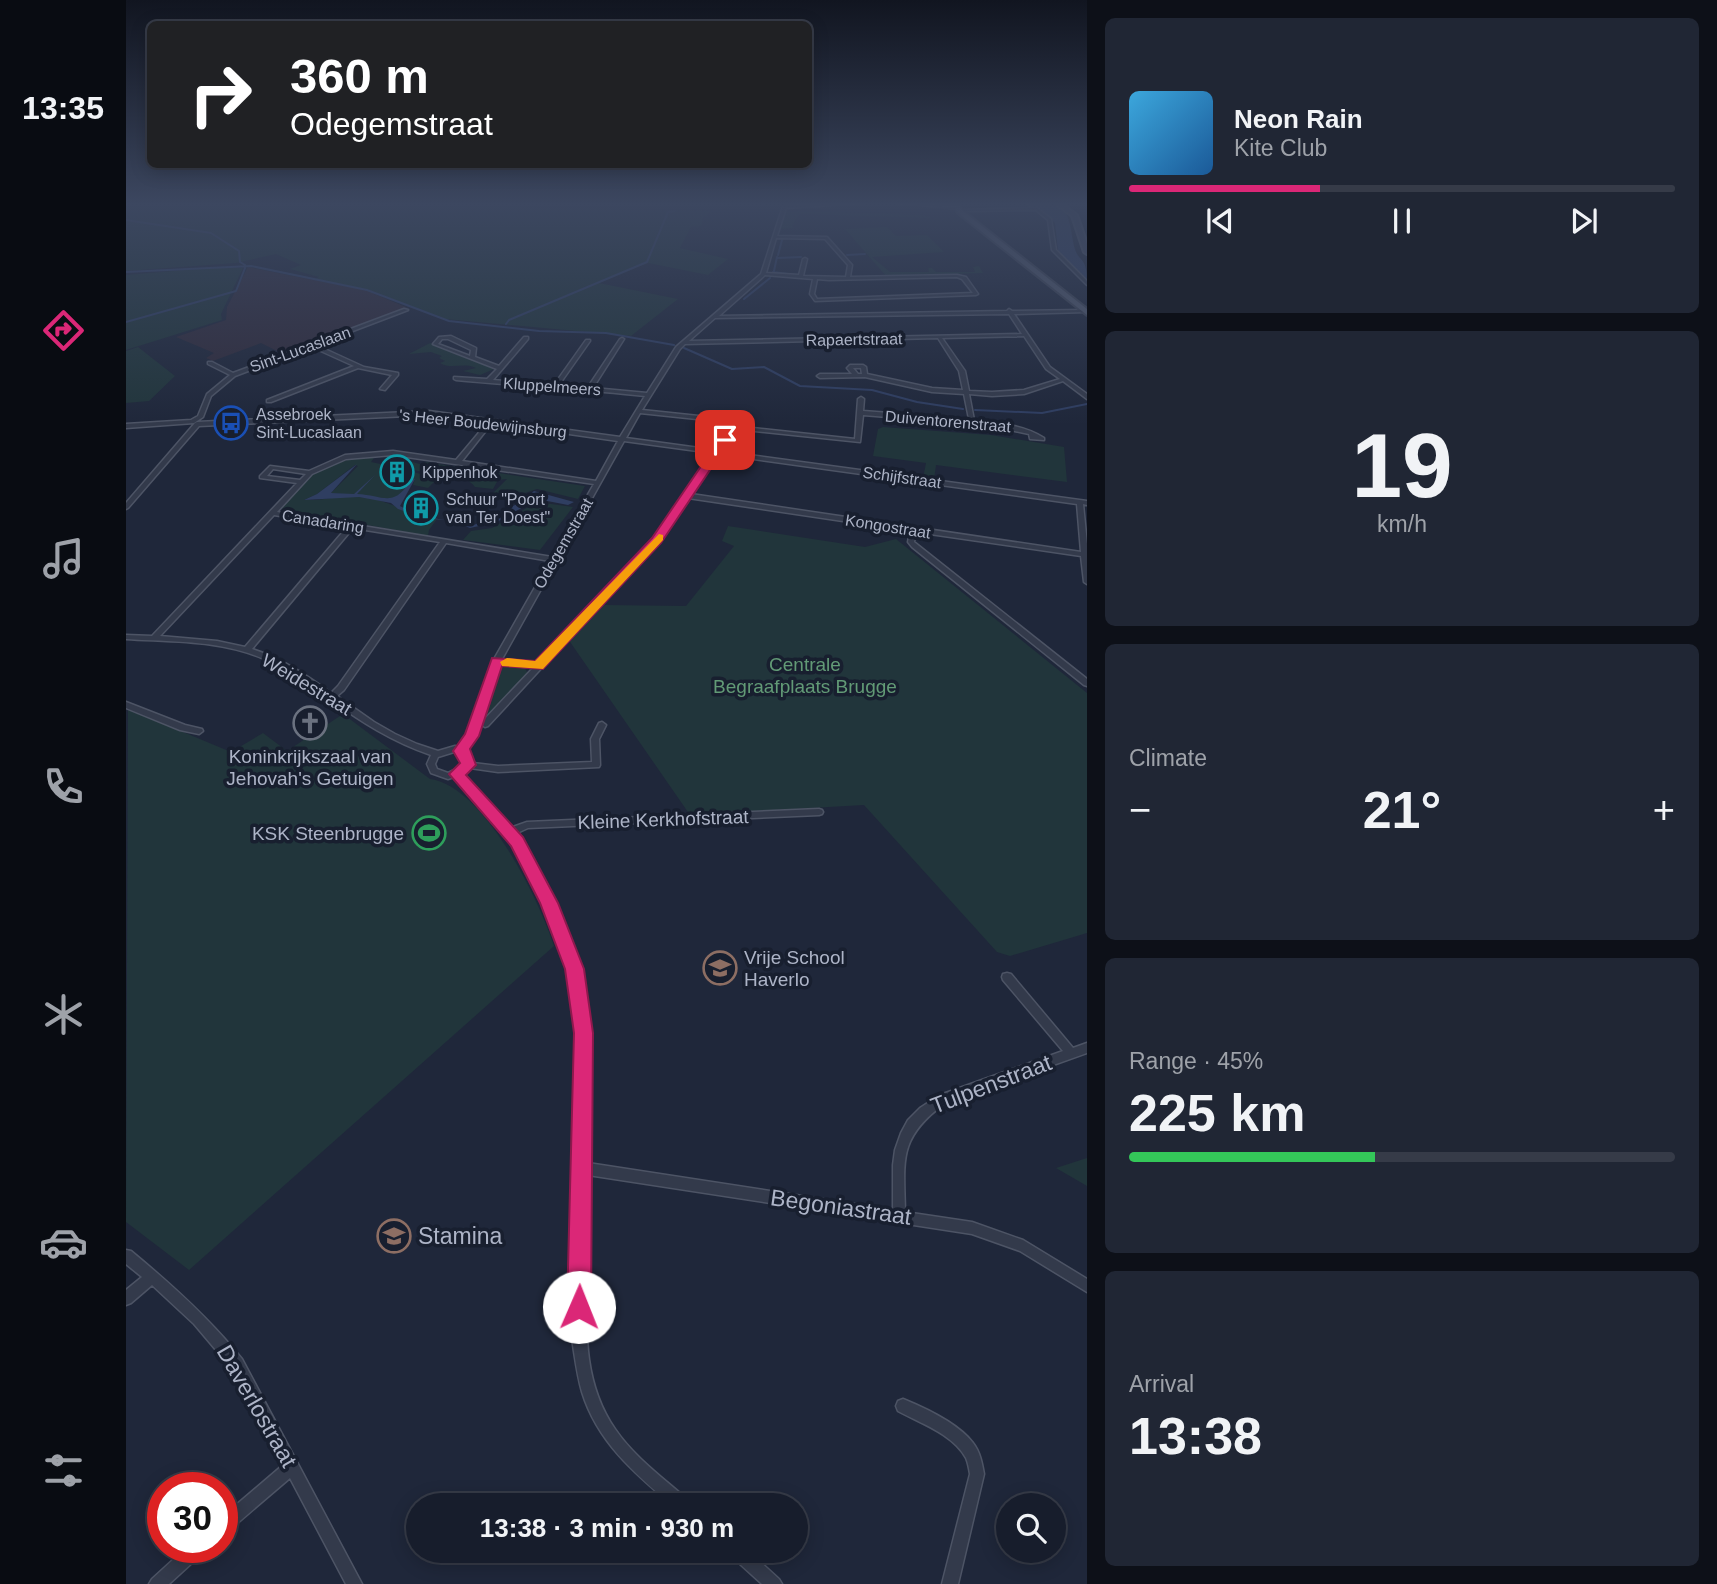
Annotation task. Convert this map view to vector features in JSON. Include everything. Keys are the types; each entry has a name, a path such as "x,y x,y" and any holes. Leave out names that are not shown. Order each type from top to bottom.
{"main road":[{"path":"1037,277 1083,315"},
{"path":"1041,277 1083,315"}],"street":[{"name":"Odegemstraat","path":"461,751 472,736 497,661 648,395 683,344 760,277"},
{"path":"801,277 961,277 976,295 815,300 812,294 815,278"},
{"name":"Sint-Lucaslaan","path":"126,508 199,421 209,395 233,375 406,310"},
{"path":"1009,310 1048,368 1087,397"},
{"path":"713,317 1009,310 1083,315"},
{"name":"Rapaertstraat","path":"683,344 1024,335"},
{"path":"472,358 474,349 465,344 445,337 435,344 472,358 499,368"},
{"path":"939,337 962,371 972,422"},
{"path":"488,382 526,338"},
{"path":"590,388 622,339"},
{"path":"556,385 588,341"},
{"path":"312,345 358,366 396,374 383,389"},
{"name":"Sint-Lucaslaan","path":"210,363 233,375"},
{"path":"269,401 358,366"},
{"path":"856,375 850,368 852,366 863,367 864,375"},
{"path":"820,376 864,375 925,389 967,392 1024,392 1062,380"},
{"name":"Kluppelmeers","path":"456,378 648,395"},
{"name":"Duiventorenstraat","path":"638,411 727,421 733,427 858,441 861,399"},
{"name":"'s Heer Boudewijnsburg","path":"126,426 400,412 491,421 717,452"},
{"name":"Duiventorenstraat","path":"862,413 1014,426 1032,433"},
{"path":"458,462 491,421"},
{"path":"485,724 656,541 689,496 733,427"},
{"name":"Schijfstraat","path":"717,452 1083,502"},
{"name":"Canadaring","path":"272,513 310,473 337,459 366,453 393,453 598,483"},
{"path":"300,482 262,477 272,467 310,473"},
{"name":"Kongostraat","path":"689,496 1086,555"},
{"path":"1083,502 1087,582"},
{"path":"153,639 272,513"},
{"name":"Canadaring","path":"272,513 553,559"},
{"path":"247,650 351,526"},
{"path":"913,530 911,542 914,546 1085,682"},
{"path":"331,697 341,688 444,541"},
{"name":"Weidestraat","path":"126,637 211,643 247,650 269,659 407,747 437,754"},
{"path":"497,661 538,666"},
{"path":"126,705 183,729 199,731"},
{"path":"468,765 466,754 446,750 437,754 431,764 434,771 442,775 457,774 468,765 498,769 596,765 595,739 602,725"},
{"path":"457,774 470,793 510,832 549,903 566,942 580,992 584,1033 579,1339 582,1371 593,1406 622,1453 668,1493"},
{"name":"Kleine Kerkhofstraat","path":"510,832 527,825 818,812"},
{"path":"1007,977 1071,1053"},
{"name":"Tulpenstraat","path":"899,1217 899,1149 906,1130 920,1112 940,1100 1087,1048"},
{"name":"Begoniastraat","path":"582,1168 972,1228 999,1237 1056,1264 1087,1286"},
{"name":"Daverlostraat","path":"126,1256 186,1304 237,1364 354,1584"},
{"path":"126,1298 152,1277"},
{"path":"903,1406 964,1441 976,1462 977,1474 950,1584"},
{"path":"238,1513 292,1466"},
{"path":"157,1584 181,1563"},
{"path":"750,1563 774,1584"}],"shaded area":[{"path":"243,277 298,277 365,290 408,308 281,353 261,343 213,361 206,358 214,353 176,337 226,320 227,307"}],"green space":[{"path":"126,277 239,277 221,314 222,320 126,350"},
{"path":"614,277 599,283 678,299 631,336 444,319 369,290 315,279"},
{"path":"430,343 494,369 480,375 463,371 476,368 471,366 444,365 440,363 445,361 439,358 442,356 431,352 409,354"},
{"path":"138,347 175,376 149,401 126,403 126,351"},
{"path":"883,427 991,435 1064,447 1067,482 936,465 934,480 923,478 926,463 873,456 878,429"},
{"path":"377,454 371,462 400,468 393,473 403,476 410,471 431,477 434,482 428,488 413,485 415,479 406,481 409,483 400,495 393,499 331,493 358,466 355,465 317,494 304,500 352,497 379,500 437,519 428,536 280,509 310,476 334,464"},
{"path":"403,459 426,466 425,462 585,486 578,499 537,489 525,493 515,491 509,496 493,493 507,479 498,480 493,489 475,487 461,478 432,474 436,469 425,473 397,465"},
{"path":"537,502 573,507 540,550 463,540 471,531 492,528"},
{"name":"Centrale Begraafplaats Brugge","path":"728,526 865,547 896,539 1087,693 1087,933 1010,956 997,952 864,805 690,815 568,639 604,605 686,606 734,546 722,541"},
{"path":"500,668 525,668 528,674 484,719"},
{"path":"128,709 231,752 263,733 287,751 343,714 430,779 450,786 470,801 507,847 536,901 554,946 189,1270 126,1222"},
{"path":"1087,1158 1087,1186 1056,1168"}],"water":[{"path":"357,464 331,493 354,494 375,475 357,494 392,498 403,491 409,483 408,480 415,479 400,506 417,514 447,520 424,518 398,509 391,503 359,497 304,500 317,494"},
{"path":"534,491 574,502 568,505 537,499 497,522 470,528 454,522 474,525 519,503"}],"waterway":[{"path":"126,322 236,291 242,277"},
{"path":"304,277 367,290 449,321 539,331 606,333 674,345"},
{"path":"506,324 509,320 612,277"},
{"path":"744,299 770,278"},
{"path":"684,348 732,369 764,367 800,386 872,390 917,402 963,409"},
{"path":"975,410 1042,413 1087,404"}],"slow traffic":[{"path":"507,662 538,666 659,538"}],"place":[{"name":"Assebroek Sint-Lucaslaan","path":"231,423"},
{"name":"Kippenhok","path":"397,472"},
{"name":"Schuur \"Poort van Ter Doest\"","path":"421,508"},
{"name":"Koninkrijkszaal van Jehovah's Getuigen","path":"310,723"},
{"name":"KSK Steenbrugge","path":"429,833"},
{"name":"Vrije School Haverlo","path":"720,968"},
{"name":"Stamina","path":"394,1236"}],"route":[{"path":"579,1307 584,1033 575,969 549,903 517,842 470,793 457,774 468,765 469,760 461,751 472,736 497,661 538,666 656,541 725,440"}]}
